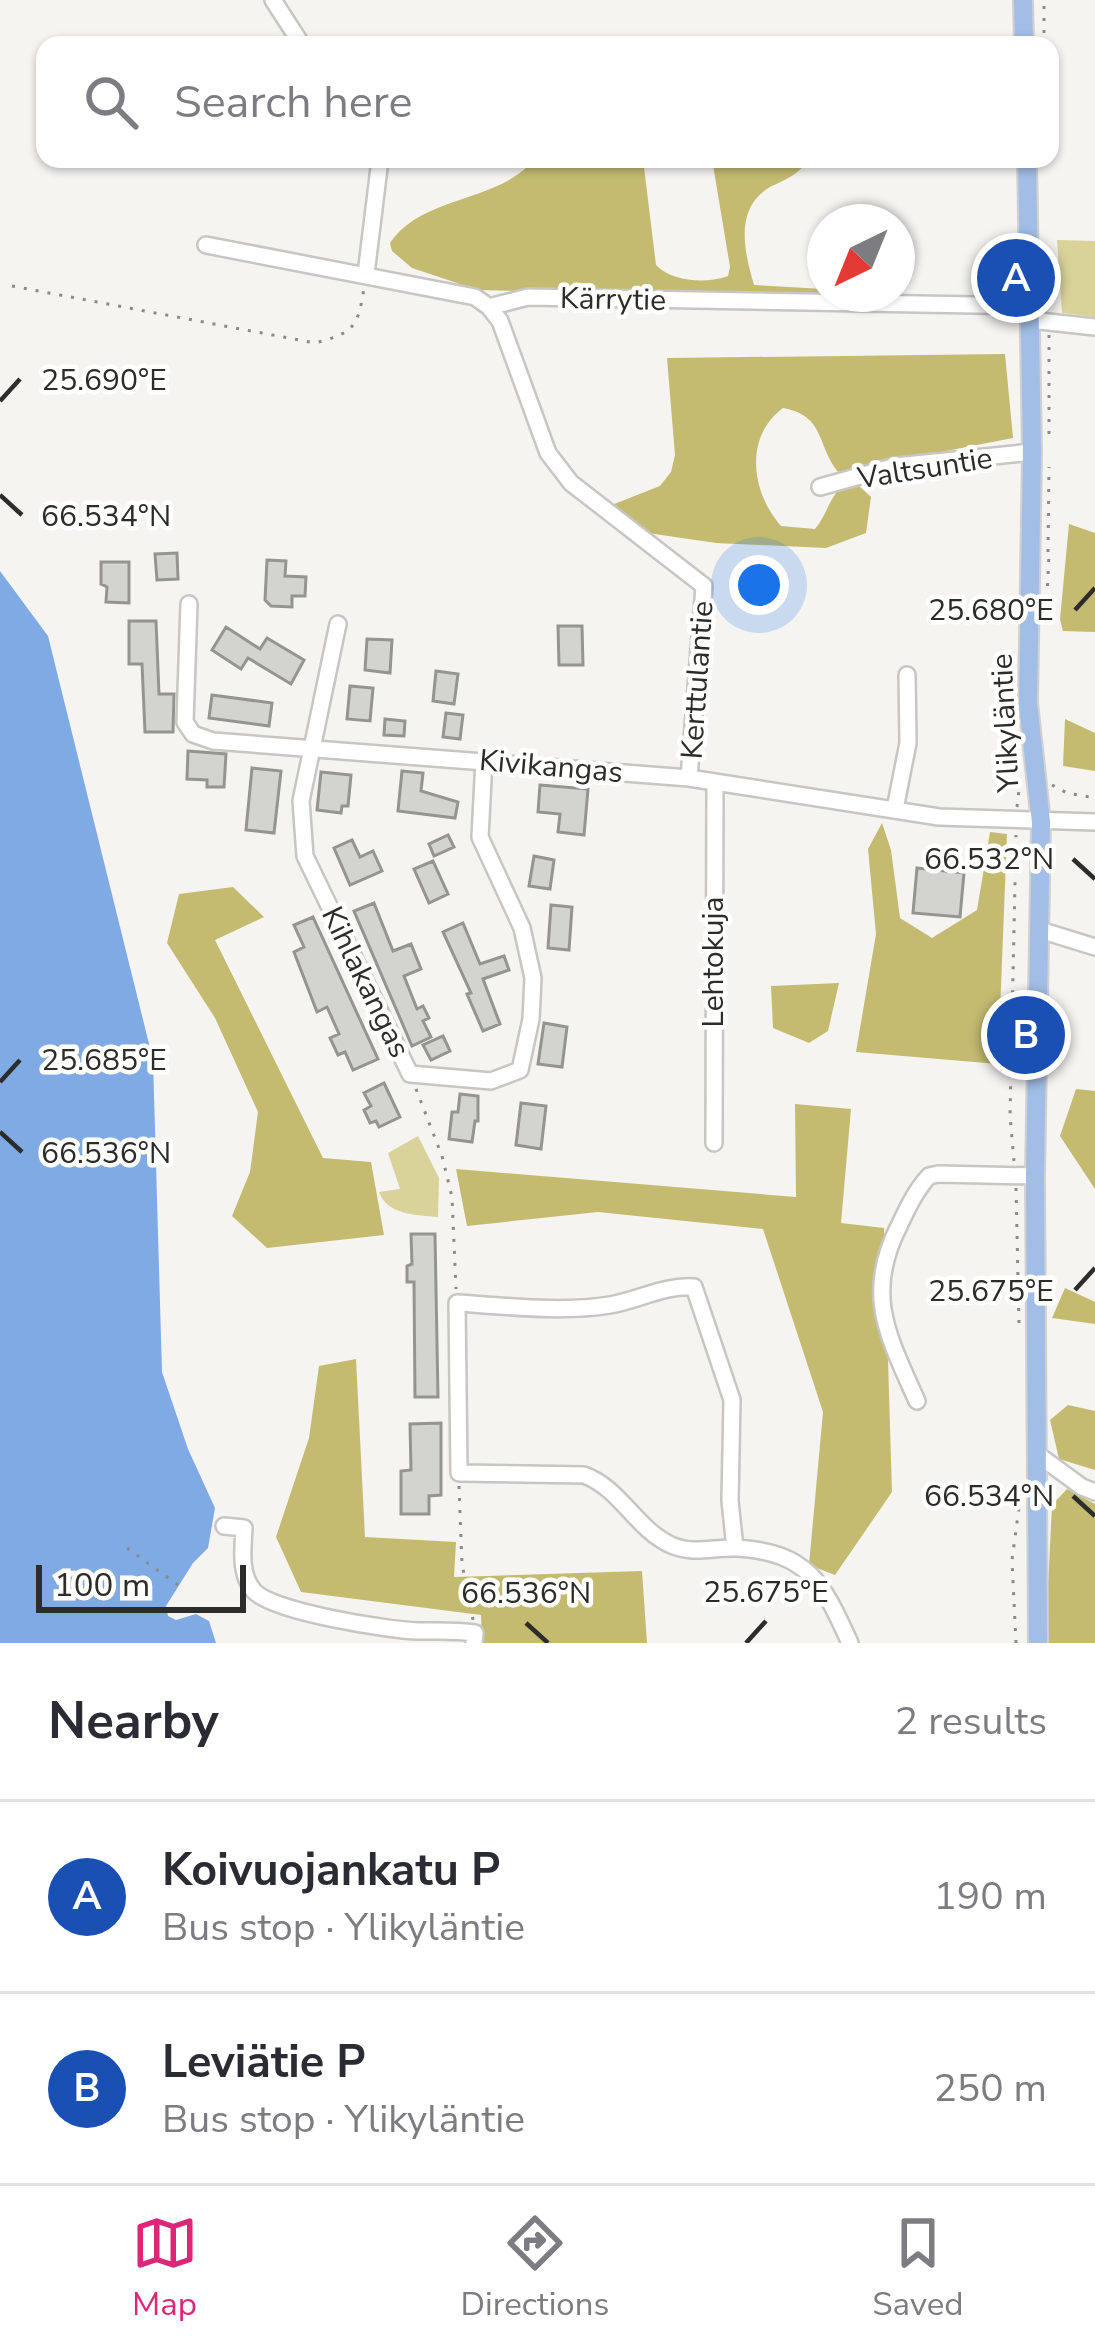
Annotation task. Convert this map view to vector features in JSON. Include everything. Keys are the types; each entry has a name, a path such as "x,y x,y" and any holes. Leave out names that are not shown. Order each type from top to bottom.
{"main road":[{"path":"1023,0 1024,36"},
{"name":"Ylikyläntie","path":"1027,168 1032,452 1028,703 1047,780 1041,822 1035,1176 1038,1643"}],"street":[{"path":"274,0 296,36"},
{"path":"367,274 379,168"},
{"name":"Kärrytie","path":"206,245 475,296 489,307 528,297 1030,313 1095,327"},
{"name":"Kerttulantie","path":"489,307 500,320 548,453 571,483 704,586 689,778"},
{"name":"Valtsuntie","path":"820,487 896,466 1032,452"},
{"name":"Kivikangas","path":"189,604 184,722 193,734 213,741 689,778 939,817 1095,822"},
{"name":"Kihlakangas","path":"338,624 301,801 305,856 410,1074 491,1081 520,1070 532,1019 533,978 523,928 480,837 484,760"},
{"path":"896,809 908,743 908,675"},
{"name":"Lehtokuja","path":"714,1143 715,782"},
{"path":"1040,930 1095,947"},
{"path":"917,1400 882,1309 880,1275 886,1250 914,1196 929,1176 938,1174 1035,1176"},
{"path":"735,1548 730,1501 732,1400 694,1287 677,1286 611,1305 547,1309 457,1303 459,1473 584,1475 600,1480 652,1534 674,1546 694,1552 735,1548 776,1556 808,1570 826,1592 850,1643"},
{"path":"1037,1454 1095,1492"},
{"path":"224,1526 244,1528 243,1571 255,1594 300,1612 415,1631 453,1629 475,1638"}],"path":[{"path":"1044,0 1044,36"},
{"path":"11,286 315,343 343,336 359,319 367,274"},
{"path":"1047,597 1049,552"},
{"path":"1047,780 1067,793 1095,799"},
{"path":"410,1074 442,1156 452,1197 457,1303"},
{"path":"459,1473 461,1564 475,1638"},
{"path":"127,1548 182,1588"}],"shaded area":[{"path":"526,168 644,168 656,265 671,275 700,281 728,276 730,267 714,168 801,168 751,206 745,245 754,285 807,288 807,299 478,290 412,268 392,251 390,243 419,217 494,187"},
{"path":"1057,240 1095,241 1095,317 1062,313"},
{"path":"1005,354 1013,438 838,472 806,417 783,408 770,420 757,449 756,465 763,497 781,526 815,529 842,486 859,486 871,497 866,533 826,548 716,543 634,531 609,506 660,486 671,472 675,455 667,358"},
{"path":"1069,524 1095,533 1095,632 1063,631 1060,619"},
{"path":"1065,719 1095,733 1095,771 1063,766"},
{"path":"882,823 891,850 900,918 932,938 977,910 990,832 1007,834 998,1064 856,1052 876,934 868,849"},
{"path":"233,887 264,917 215,940 323,1158 371,1162 384,1235 267,1248 232,1216 250,1172 258,1112 215,1018 167,943 179,894"},
{"path":"839,983 828,1031 809,1043 773,1028 771,986"},
{"path":"1076,1089 1095,1091 1095,1189 1060,1136"},
{"path":"795,1104 851,1109 841,1223 884,1228 892,1492 835,1575 809,1565 823,1412 763,1229 598,1212 467,1226 456,1169 796,1197"},
{"path":"418,1136 439,1178 438,1217 395,1209 379,1192 400,1189 388,1153"},
{"path":"1065,1288 1095,1302 1095,1324 1052,1318"},
{"path":"356,1359 365,1537 456,1542 454,1577 642,1571 647,1643 482,1643 481,1615 301,1592 276,1537 309,1438 319,1366"},
{"path":"1068,1405 1095,1411 1095,1470 1059,1459 1050,1420"},
{"path":"1067,1489 1095,1504 1095,1643 1049,1643 1046,1627 1052,1505"}],"water":[{"path":"0,571 48,636 153,1060 162,1372 188,1449 215,1508 208,1548 166,1606 168,1616 176,1620 196,1614 209,1621 216,1643 0,1643"}],"building":[{"path":"177,553 178,579 157,580 155,554"},
{"path":"267,560 286,561 285,576 306,577 305,596 292,596 292,607 271,606 265,600"},
{"path":"101,562 129,562 129,603 106,602"},
{"path":"129,621 156,621 159,694 174,694 173,732 145,732 142,664 129,664"},
{"path":"558,626 582,626 583,665 559,665"},
{"path":"226,627 260,649 267,638 304,660 291,684 248,658 241,669 212,650"},
{"path":"367,639 392,640 390,673 365,670"},
{"path":"436,671 458,674 454,704 433,701"},
{"path":"350,686 373,688 370,721 347,719"},
{"path":"212,695 272,703 269,726 209,718"},
{"path":"446,713 463,715 460,739 443,737"},
{"path":"385,719 405,721 404,736 384,735"},
{"path":"188,751 226,754 224,787 187,779"},
{"path":"252,768 281,771 274,833 246,830"},
{"path":"402,771 423,773 421,791 458,802 455,818 398,811"},
{"path":"321,772 351,775 348,806 342,806 341,813 317,810"},
{"path":"540,785 588,789 584,835 558,832 560,814 538,812"},
{"path":"448,835 454,847 434,856 429,844"},
{"path":"352,840 360,857 373,851 382,871 350,885 334,848"},
{"path":"534,856 554,860 550,889 529,886"},
{"path":"433,861 448,894 429,903 414,869"},
{"path":"917,868 964,873 960,917 913,913"},
{"path":"374,903 393,951 411,944 421,969 404,976 417,1009 423,1006 429,1018 423,1021 431,1037 412,1046 354,911"},
{"path":"551,905 572,907 569,950 548,948"},
{"path":"313,917 378,1059 353,1070 345,1052 338,1055 330,1038 339,1034 327,1007 317,1012 294,952 304,947 294,925"},
{"path":"463,923 480,964 504,956 509,970 483,979 500,1024 483,1031 443,932"},
{"path":"544,1023 567,1027 562,1067 538,1064"},
{"path":"443,1036 450,1051 431,1060 423,1045"},
{"path":"384,1083 400,1117 379,1127 376,1121 370,1123 364,1110 371,1106 364,1093"},
{"path":"460,1094 478,1096 472,1142 449,1139"},
{"path":"521,1103 546,1106 541,1149 516,1145"},
{"path":"411,1234 435,1234 438,1397 415,1397 414,1282 407,1282"},
{"path":"441,1423 441,1495 429,1496 429,1514 401,1514 401,1471 411,1470 410,1424"}],"place":[{"name":"Koivuojankatu P","path":"1016,278"},
{"name":"Leviätie P","path":"1026,1035"}]}
